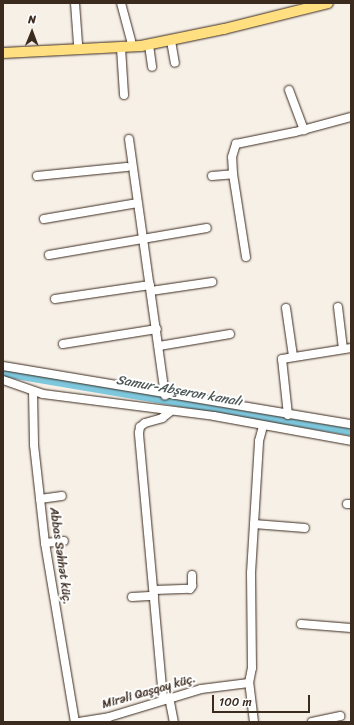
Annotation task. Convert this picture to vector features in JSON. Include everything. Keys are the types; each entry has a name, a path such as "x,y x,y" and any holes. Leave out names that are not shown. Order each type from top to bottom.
{"main road":[{"path":"3,47 131,41 221,23 303,3"},
{"path":"3,53 121,48 171,41 328,3"}],"street":[{"path":"75,3 78,44"},
{"path":"121,3 131,41"},
{"path":"171,41 176,63"},
{"path":"149,44 152,67"},
{"path":"121,48 124,95"},
{"path":"289,90 304,130"},
{"path":"246,257 233,174 232,157 236,144 304,130 351,118"},
{"path":"129,139 150,288 160,346 165,395"},
{"path":"37,176 127,167"},
{"path":"212,176 233,174"},
{"path":"44,219 138,204"},
{"path":"49,255 208,228"},
{"path":"55,299 212,282"},
{"path":"288,415 282,359 347,348 338,307"},
{"path":"286,308 294,356"},
{"path":"63,344 157,329"},
{"path":"160,346 230,334"},
{"path":"3,366 165,395 351,424"},
{"path":"3,380 33,392 171,411 351,441"},
{"name":"Abbas Səhhət küç.","path":"33,392 33,430 45,544 75,722"},
{"path":"171,411 162,418 140,426 139,433 154,593 166,698 174,722"},
{"path":"254,722 248,683 252,668 250,599 259,441 263,426"},
{"path":"40,498 62,496"},
{"path":"254,524 305,528"},
{"path":"45,544 64,541"},
{"path":"132,598 154,593 190,589 192,586 192,575"},
{"path":"301,624 351,628"},
{"name":"Mirəli Qaşqay küç.","path":"79,722 109,716 166,698 201,689 248,683"},
{"path":"312,722 340,716"}],"waterway":[{"name":"Samur-Abşeron kanalı","path":"3,373 351,432"}]}
